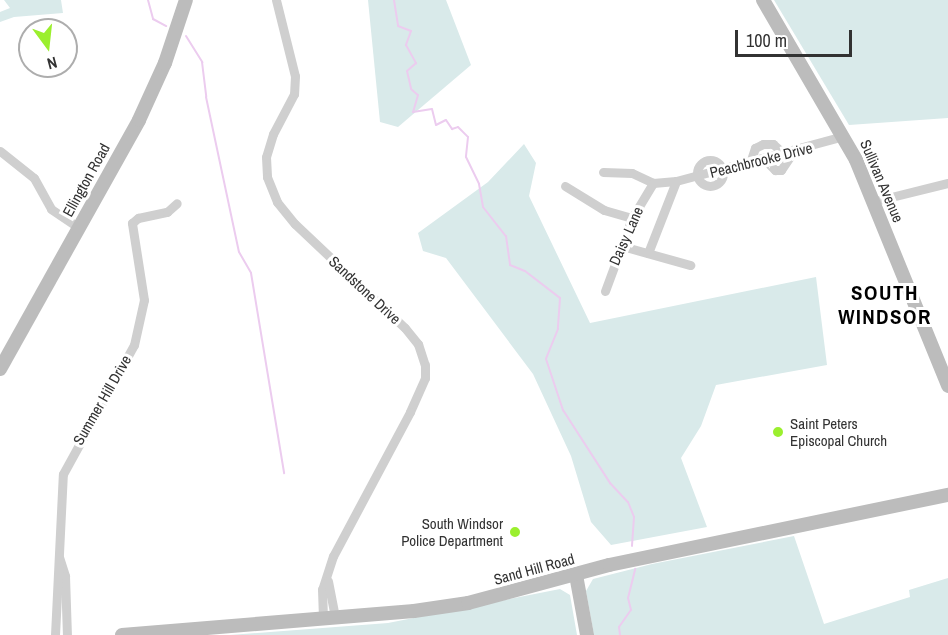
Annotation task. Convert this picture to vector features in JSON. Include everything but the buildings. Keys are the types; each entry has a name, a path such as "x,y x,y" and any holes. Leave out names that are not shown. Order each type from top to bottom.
{"street":[{"name":"Ellington Road","path":"0,369 152,93 186,0"},
{"name":"Sandstone Drive","path":"276,0 295,76 294,94 273,134 266,157 267,177 277,202 295,224 405,328 418,344 425,365 422,386 333,556 328,581 329,617"},
{"name":"Sullivan Avenue","path":"763,0 844,136 875,201 948,386"},
{"name":"Peachbrooke Drive","path":"653,183 676,181 788,153 844,136"},
{"path":"750,162 755,148 763,144 772,144 788,153 781,170 764,159"},
{"path":"0,151 34,178 51,209 79,228"},
{"path":"706,159 724,169 713,187 704,185 696,176 706,159"},
{"path":"603,172 632,173 653,183"},
{"path":"648,254 676,181"},
{"name":"Daisy Lane","path":"605,291 612,263 622,246 632,218 653,183"},
{"path":"875,201 948,183"},
{"path":"565,186 603,210 632,218"},
{"name":"Summer Hill Drive","path":"56,635 56,571 60,557 63,474 134,345 142,312 144,282 132,223 167,212 177,202"},
{"path":"622,246 690,265"},
{"name":"Sand Hill Road","path":"122,635 220,630 468,603 576,575 948,495"},
{"name":"Summer Hill Drive","path":"60,557 65,576 67,635"},
{"path":"576,575 587,635"}],"shaded area":[{"path":"4,0 61,0 63,13 14,17 0,22 0,12 10,8"},
{"path":"368,0 446,0 471,65 398,127 380,122"},
{"path":"774,0 948,0 948,118 849,125"},
{"path":"524,144 536,163 529,196 590,323 816,277 827,365 716,385 701,426 681,458 707,527 611,545 591,522 571,456 533,374 446,258 423,251 418,233 488,182"},
{"path":"794,536 824,624 910,597 909,590 948,578 948,635 594,635 586,591 593,579 652,564"},
{"path":"560,589 570,595 577,635 230,635 388,623"}],"waterway":[{"path":"148,0 153,19 166,26"},
{"path":"394,0 398,26 411,31 406,45 416,63 407,71 411,89 418,95 413,112 432,109 436,125 446,120 452,129 458,127 468,137 466,157 479,184 483,207 506,236 510,265 525,271 560,298 558,329 546,359 563,410 610,483 628,502 634,517 632,546"},
{"path":"186,36 202,62 206,97 239,252 251,273 284,473"},
{"path":"620,635 619,627 631,610 628,598 635,569"}],"place":[{"name":"Saint Peters Episcopal Church","path":"778,432"},
{"name":"South Windsor Police Department","path":"515,532"}],"district":[{"name":"SOUTH WINDSOR","path":"885,305"}]}
